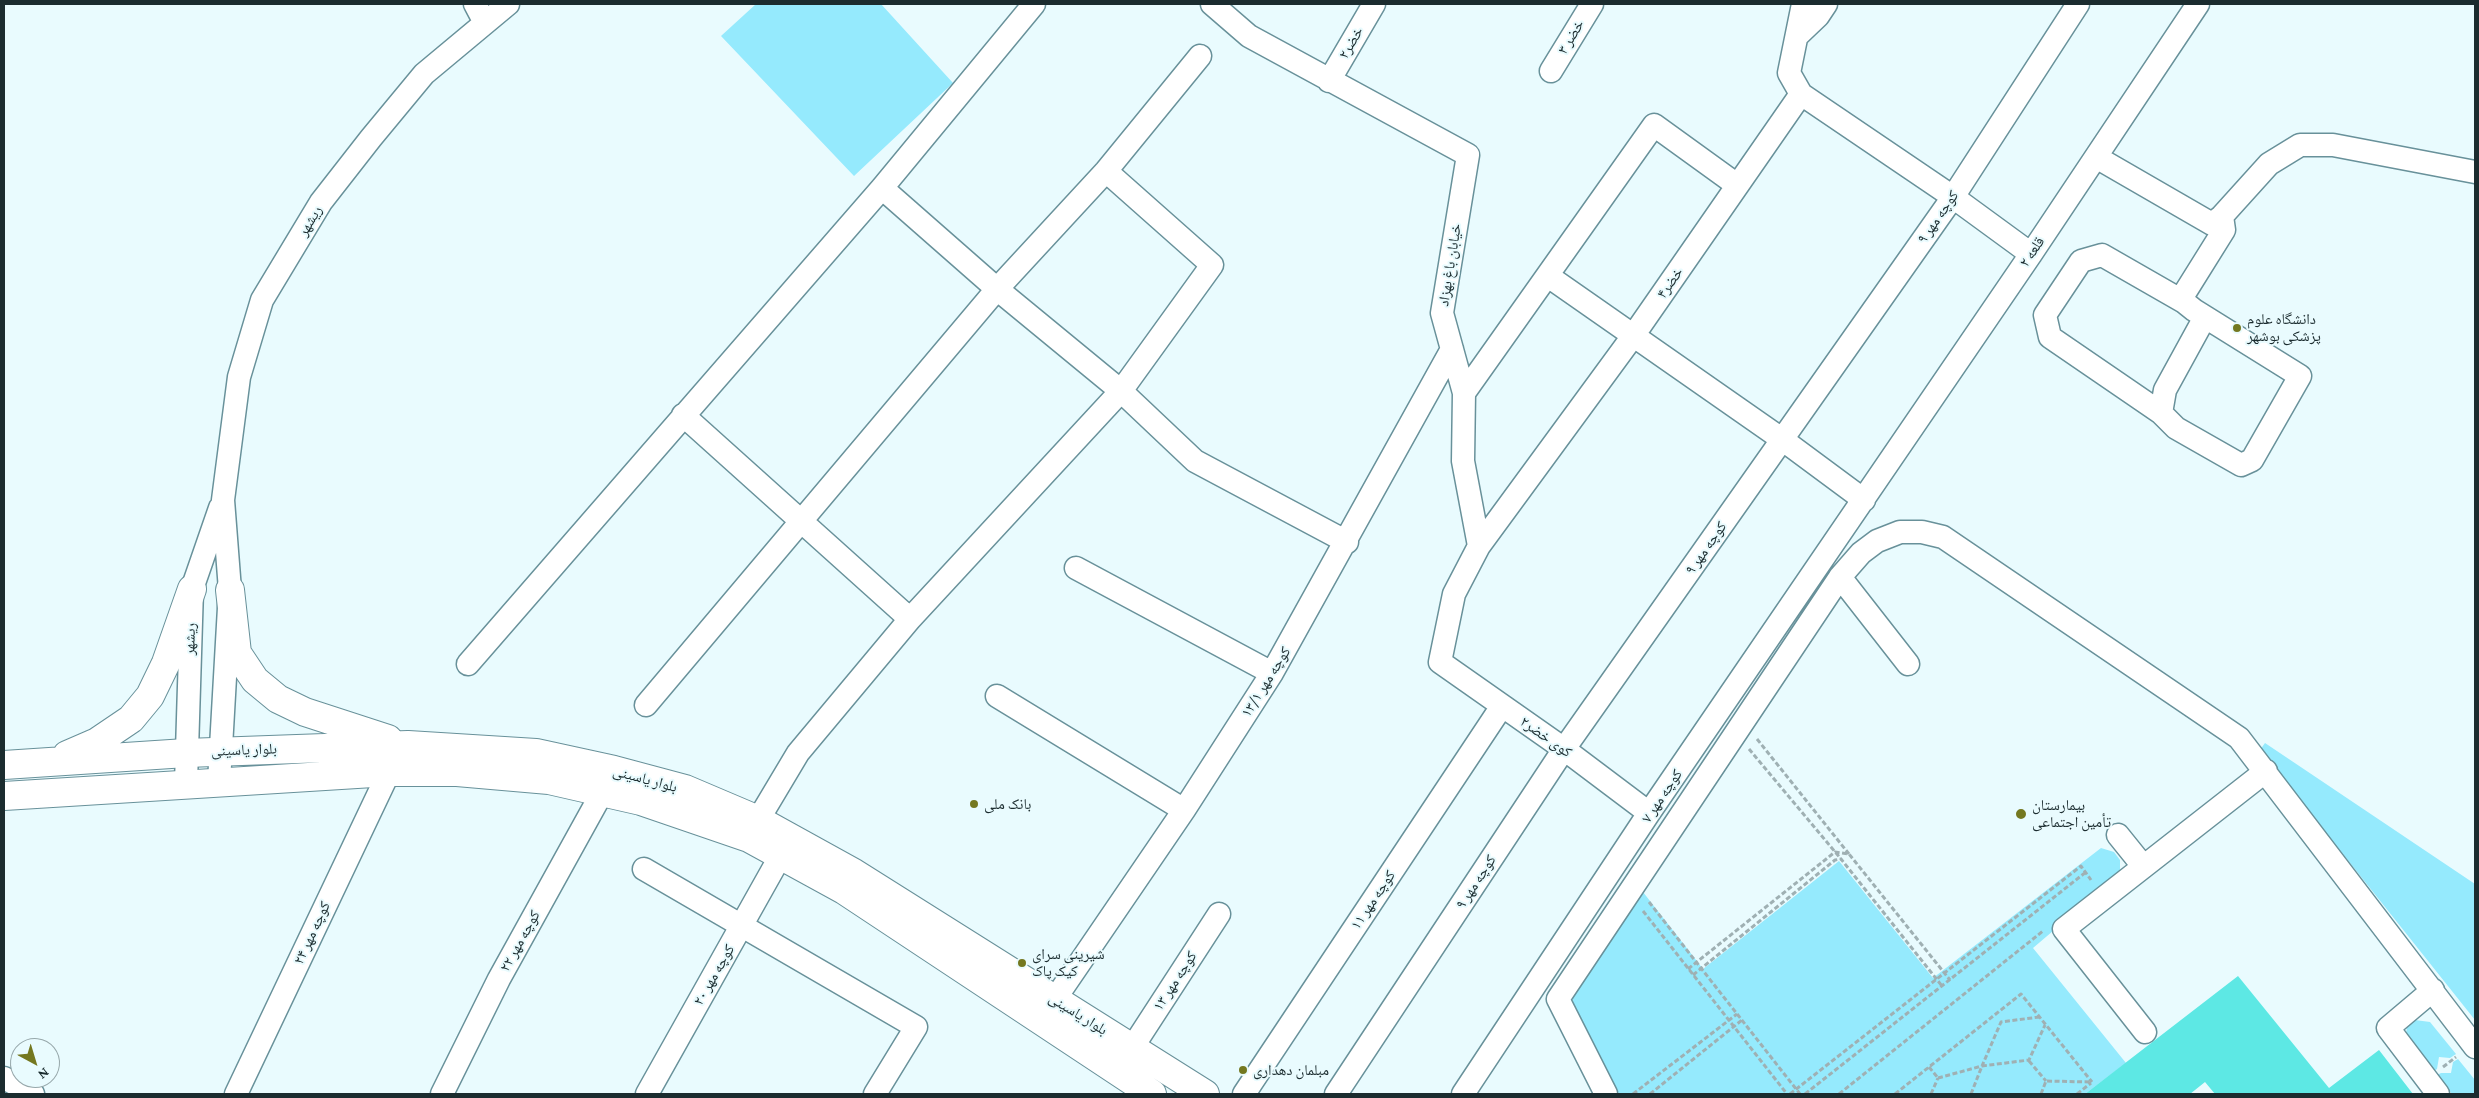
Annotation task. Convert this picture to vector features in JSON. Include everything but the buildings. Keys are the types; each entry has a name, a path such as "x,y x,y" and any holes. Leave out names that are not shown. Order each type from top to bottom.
{"main road":[{"path":"53,761 97,742 131,719 150,696 166,663 192,589"},
{"path":"230,590 237,653 254,680 278,699 306,712 408,745"},
{"name":"بلوار یاسینی","path":"4,765 219,751 408,745 536,753 614,770 685,789 758,820 854,873 1205,1094"},
{"name":"بلوار یاسینی","path":"4,796 186,783 389,772 498,775 549,780 603,791 705,822 749,838 781,855 844,890 1152,1094"}],"street":[{"name":"ریشهر","path":"186,783 192,589 223,500 239,377 262,300 321,202 424,74 480,13 508,4"},
{"path":"468,664 882,188 1034,4"},
{"name":"خیابان باغ بهزاد","path":"1212,4 1248,36 1329,82 1468,155 1442,313 1464,393 1463,461 1480,546"},
{"name":"خضر۲","path":"1329,82 1374,4"},
{"name":"خضر ۳","path":"1551,71 1592,4"},
{"path":"1803,4 1789,73 1801,94 1953,197 2031,254"},
{"path":"1796,36 1818,16 1826,4"},
{"name":"کوچه مهر ۹","path":"1336,1094 1564,749 1953,197 2078,4"},
{"name":"قلعه ۲","path":"1864,500 2198,4"},
{"path":"646,705 802,523 997,289 1106,171 1200,56"},
{"name":"خضر۴","path":"1480,546 1633,336 1801,94"},
{"path":"1464,393 1654,125 1738,186"},
{"path":"2096,158 2212,224 2222,216 2269,164 2300,145 2333,145 2475,172"},
{"path":"758,820 798,753 910,619 1121,392 1212,265 1106,171"},
{"path":"882,188 997,289 1121,392 1195,461 1347,542"},
{"path":"2184,302 2184,294 2224,230 2222,216"},
{"path":"2102,255 2184,302 2300,376 2252,460 2241,465 2176,428 2161,413 2050,337 2045,315 2081,261 2102,255"},
{"path":"1548,276 1783,440 1864,500"},
{"path":"2161,413 2165,390 2205,317"},
{"name":"کوچه مهر ۱۳/۱","path":"1055,999 1184,810 1272,674 1452,350"},
{"path":"683,415 910,619"},
{"name":"ریشهر","path":"219,782 219,751 230,590 223,500"},
{"name":"کوچه مهر ۷","path":"1463,1094 1649,813 1864,500"},
{"path":"1606,1094 1558,999 1840,577 1861,553 1877,540 1900,532 1922,532 1943,537 2238,738 2266,771 2475,1047"},
{"name":"کوی خضر۲","path":"1480,546 1454,594 1440,662 1564,749 1649,813"},
{"path":"1076,568 1272,674"},
{"path":"1840,577 1908,664"},
{"path":"996,696 1184,810"},
{"name":"کوچه مهر ۱۱","path":"1244,1094 1502,706"},
{"path":"2145,1032 2064,929 2266,771"},
{"name":"کوچه مهر ۲۴","path":"236,1094 389,772"},
{"name":"کوچه مهر ۲۲","path":"442,1094 499,979 603,791"},
{"path":"2118,835 2143,866"},
{"name":"کوچه مهر ۲۰","path":"647,1094 781,855"},
{"path":"644,869 916,1027 875,1094"},
{"name":"کوچه مهر ۱۳","path":"1132,1048 1219,914"},
{"path":"2433,990 2388,1028 2438,1094"},
{"path":"4,1078 33,1094"}],"path":[{"path":"1740,728 1849,854 1950,980"},
{"path":"1740,728 1835,852 1942,986"},
{"path":"1688,969 1842,846"},
{"path":"1835,852 1849,854"},
{"path":"1693,975 1834,860 1841,859"},
{"path":"1632,889 1688,969 1789,1094 2080,866"},
{"path":"1805,1094 2086,872"},
{"path":"1632,889 1701,968 1800,1094"},
{"path":"1839,1094 2044,930"},
{"path":"1895,1094 2021,994 2092,1082"},
{"path":"1633,1094 1737,1014"},
{"path":"1995,1015 2001,1022"},
{"path":"2001,1022 2039,1017"},
{"path":"1650,1094 1742,1020"},
{"path":"1970,1094 2001,1022"},
{"path":"2029,1060 2045,1025"},
{"path":"1938,1078 1982,1066 2029,1060"},
{"path":"2029,1060 2046,1081 2092,1082"},
{"path":"1929,1067 1938,1078"},
{"path":"1931,1094 1938,1078"},
{"path":"2041,1094 2046,1081"},
{"path":"2076,1094 2092,1082"}],"shaded area":[{"path":"756,4 881,4 953,83 854,176 721,36"},
{"path":"2265,743 2475,884 2475,1020 2260,750"},
{"path":"2101,848 2114,852 2120,860 2120,874 2033,948 2126,1063 2085,1094 1619,1094 1573,1002 1573,991 1643,892 1703,969 1839,861 1933,978"},
{"path":"2415,1020 2430,1022 2456,1054 2450,1058 2439,1057 2437,1069 2434,1071 2406,1034 2407,1026"},
{"path":"2458,1059 2475,1080 2475,1094 2452,1094 2437,1075 2451,1073 2453,1062"}],"place":[{"name":"دانشگاه علوم پزشکی بوشهر","path":"2237,328"},
{"name":"بانک ملی","path":"974,804"},
{"name":"بیمارستان تأمین اجتماعی","path":"2021,814"},
{"name":"شیرینی سرای کیک پاک","path":"1022,963"},
{"name":"مبلمان دهداری","path":"1243,1070"}]}
